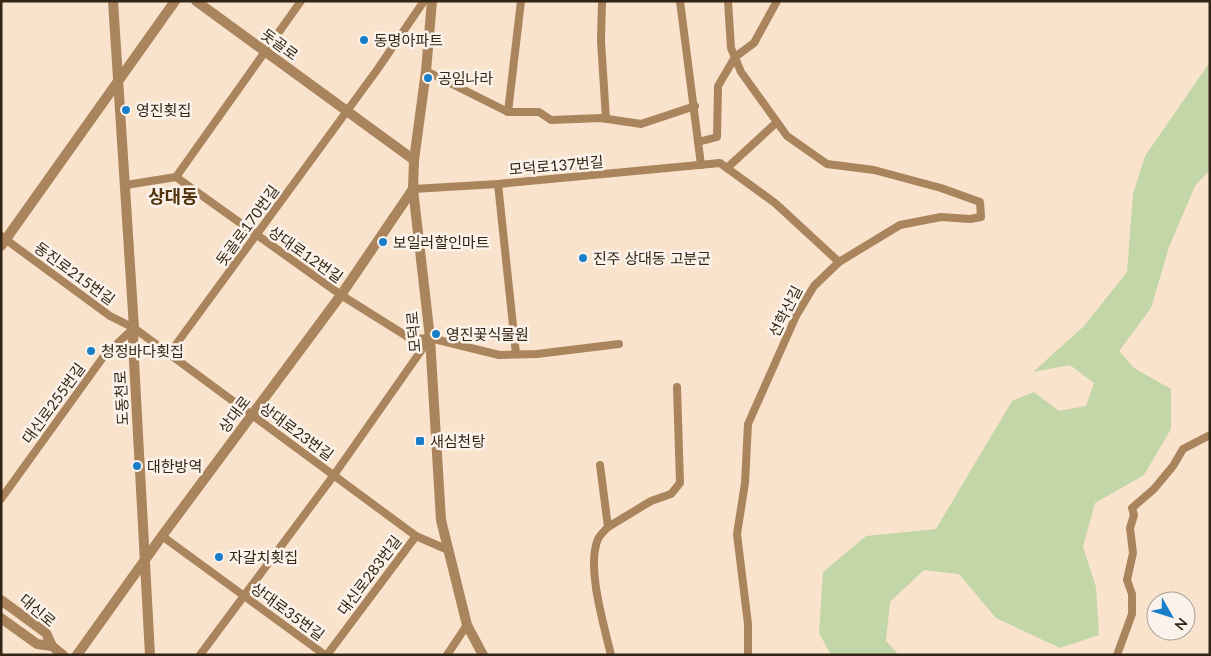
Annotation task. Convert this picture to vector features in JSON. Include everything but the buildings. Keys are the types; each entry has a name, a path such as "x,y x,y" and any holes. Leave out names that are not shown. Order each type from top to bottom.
{"street":[{"name":"도동천로","path":"113,1 126,185 150,655"},
{"path":"3,241 175,1"},
{"name":"돗골로","path":"196,1 414,160"},
{"path":"126,185 176,177 301,1"},
{"path":"347,111 424,1"},
{"name":"모덕로","path":"432,1 426,70 414,160 413,189 430,338 441,520 467,624 483,655"},
{"path":"508,112 522,1"},
{"path":"602,1 601,41 606,119"},
{"path":"680,1 701,165 720,163 775,203 839,262"},
{"path":"727,168 777,122 741,72 732,48 728,1"},
{"path":"698,142 718,137 718,86 735,57 754,44 777,1"},
{"path":"426,70 508,112 539,112 551,120 606,119 641,124 694,106"},
{"name":"돗골로170번길","path":"169,354 347,111"},
{"name":"선학산길","path":"748,655 748,624 736,534 745,484 748,424 796,316 814,286 839,262 900,224 941,217 970,219 981,217 980,202 941,188 874,170 826,164 787,136 777,122"},
{"name":"모덕로137번길","path":"413,189 498,184 701,165"},
{"name":"상대로12번길","path":"176,177 341,295 413,339 430,338 499,355 538,354 619,344"},
{"path":"498,184 516,354"},
{"name":"상대로","path":"77,655 162,536 341,295 413,189"},
{"name":"동진로215번길","path":"3,241 110,316 134,328"},
{"name":"상대로23번길","path":"134,328 416,536 448,550"},
{"name":"대신로255번길","path":"1,499 104,356 134,328"},
{"path":"200,655 334,475 430,338"},
{"path":"610,655 598,602 594,561 598,538 608,526 651,501 671,494 680,483 677,387"},
{"path":"1117,655 1132,614 1132,594 1127,580 1133,553 1130,528 1134,515 1132,508 1154,489 1183,449 1210,435"},
{"path":"600,466 608,526"},
{"name":"상대로35번길","path":"162,536 326,655"},
{"name":"대신로283번길","path":"326,655 416,536"},
{"name":"대신로","path":"1,600 46,633 52,646 64,655"},
{"name":"대신로","path":"1,618 37,644 52,646"},
{"path":"447,655 467,624"}],"green space":[{"path":"1210,62 1210,170 1195,186 1169,247 1151,308 1119,351 1134,368 1171,389 1171,429 1144,475 1095,503 1083,547 1096,587 1099,635 1060,648 996,618 959,574 924,570 890,602 886,641 899,655 831,655 819,633 823,572 866,536 936,529 1012,401 1034,392 1059,411 1086,406 1094,383 1070,365 1033,372 1084,326 1127,272 1133,194 1145,156"}],"place":[{"name":"동명아파트","path":"364,40"},
{"name":"공임나라","path":"428,78"},
{"name":"영진횟집","path":"126,110"},
{"name":"보일러할인마트","path":"383,242"},
{"name":"진주 상대동 고분군","path":"583,258"},
{"name":"영진꽃식물원","path":"436,334"},
{"name":"청정바다횟집","path":"91,351"},
{"name":"새심천탕","path":"420,441"},
{"name":"대한방역","path":"137,466"},
{"name":"자갈치횟집","path":"219,557"}],"district":[{"name":"상대동","path":"173,196"}]}
